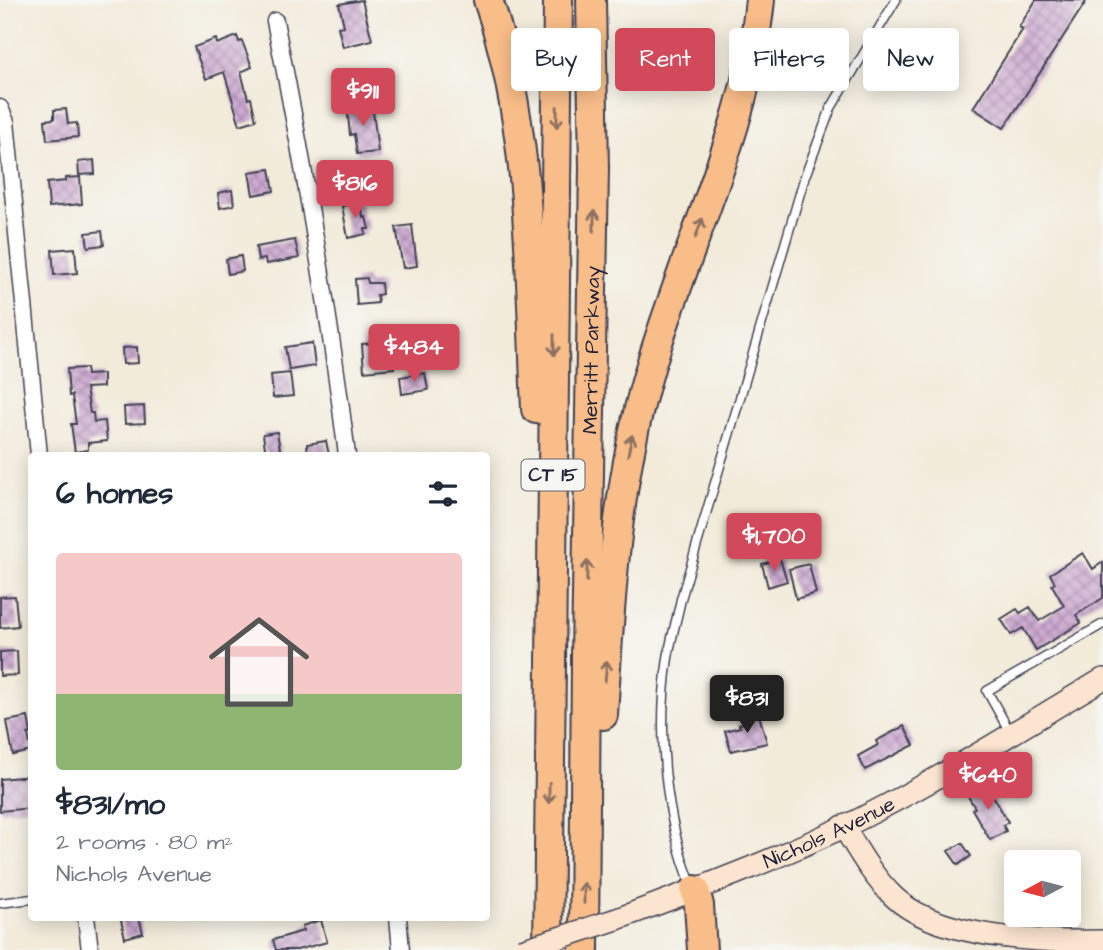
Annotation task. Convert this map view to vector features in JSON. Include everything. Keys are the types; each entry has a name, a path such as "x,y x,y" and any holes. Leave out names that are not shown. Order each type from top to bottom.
{"highway":[{"path":"488,0 499,31 522,157 537,420 540,639 550,758"},
{"name":"Merritt Parkway","path":"548,950 558,0"},
{"name":"Merritt Parkway","path":"584,950 594,168 591,0"},
{"path":"584,835 599,771 618,525 636,416 663,326 740,111 750,69 760,0"},
{"path":"695,891 699,905 702,950"}],"main road":[{"name":"Nichols Avenue","path":"522,950 695,891 843,827 913,790 1103,679"},
{"path":"843,827 877,879 895,898 919,915 949,926 1051,945 1103,941"}],"street":[{"path":"275,21 333,341 347,452"},
{"path":"0,108 6,122 39,452"},
{"path":"86,921 90,950"},
{"path":"398,921 401,950"}],"lane":[{"path":"695,891 684,863 666,774 664,699 673,633 805,176 831,108 897,0"},
{"path":"1011,734 987,691 1103,624"},
{"path":"0,903 28,900"}],"building":[{"path":"362,0 372,40 343,47 338,27 344,26 339,4"},
{"path":"1036,0 1087,0 1004,128 973,108 1023,29 1019,27"},
{"path":"237,36 239,42 242,41 252,67 241,72 256,120 240,125 224,72 206,79 194,47 216,39 217,44"},
{"path":"372,103 378,152 357,154 354,134 350,135 347,106"},
{"path":"66,109 68,124 77,123 78,137 47,140 45,120 54,119 54,110"},
{"path":"94,160 95,174 79,175 78,162"},
{"path":"270,169 274,191 253,195 249,172"},
{"path":"80,177 82,204 49,207 47,183"},
{"path":"232,190 234,205 220,208 218,193"},
{"path":"361,202 363,218 366,217 369,229 365,229 366,234 348,238 342,206"},
{"path":"412,225 417,266 403,268 396,227"},
{"path":"102,231 104,245 88,247 86,233"},
{"path":"295,240 299,258 266,264 265,259 258,260 256,247"},
{"path":"75,248 77,273 54,275 52,250"},
{"path":"241,256 243,271 228,274 226,259"},
{"path":"367,278 368,283 381,283 382,294 377,295 378,303 357,305 355,279"},
{"path":"392,342 394,368 364,371 362,344"},
{"path":"312,343 315,366 289,370 285,347"},
{"path":"137,347 138,363 123,364 122,348"},
{"path":"86,368 87,375 103,374 103,387 86,388 94,422 105,421 107,441 88,443 88,450 75,452 71,424 76,424 72,395 69,396 67,369"},
{"path":"290,373 293,396 273,398 271,375"},
{"path":"425,373 428,390 402,394 400,377"},
{"path":"144,406 145,423 125,424 124,407"},
{"path":"277,432 280,452 266,452 263,434"},
{"path":"326,441 328,452 308,452 307,444"},
{"path":"1083,553 1093,569 1103,562 1103,598 1076,615 1081,623 1036,650 1023,628 1011,635 1001,619 1017,609 1020,613 1030,607 1039,621 1064,606 1052,585 1055,583 1050,574"},
{"path":"780,559 787,581 768,587 762,564"},
{"path":"809,564 816,593 796,599 789,569"},
{"path":"15,596 18,626 0,628 0,597"},
{"path":"17,651 18,675 0,676 0,652"},
{"path":"759,715 767,743 731,751 725,731 740,727 739,724 744,723 743,720"},
{"path":"28,717 28,752 13,755 7,721"},
{"path":"904,726 914,745 865,770 858,756 878,745 876,741"},
{"path":"28,776 28,808 0,811 0,779"},
{"path":"987,785 1008,822 1003,825 1006,831 990,840 972,809 975,808 968,796"},
{"path":"962,843 971,856 958,865 948,851"},
{"path":"121,921 140,921 143,933 125,938"},
{"path":"321,921 327,942 297,950 276,950 273,940 303,931 302,926"}]}
